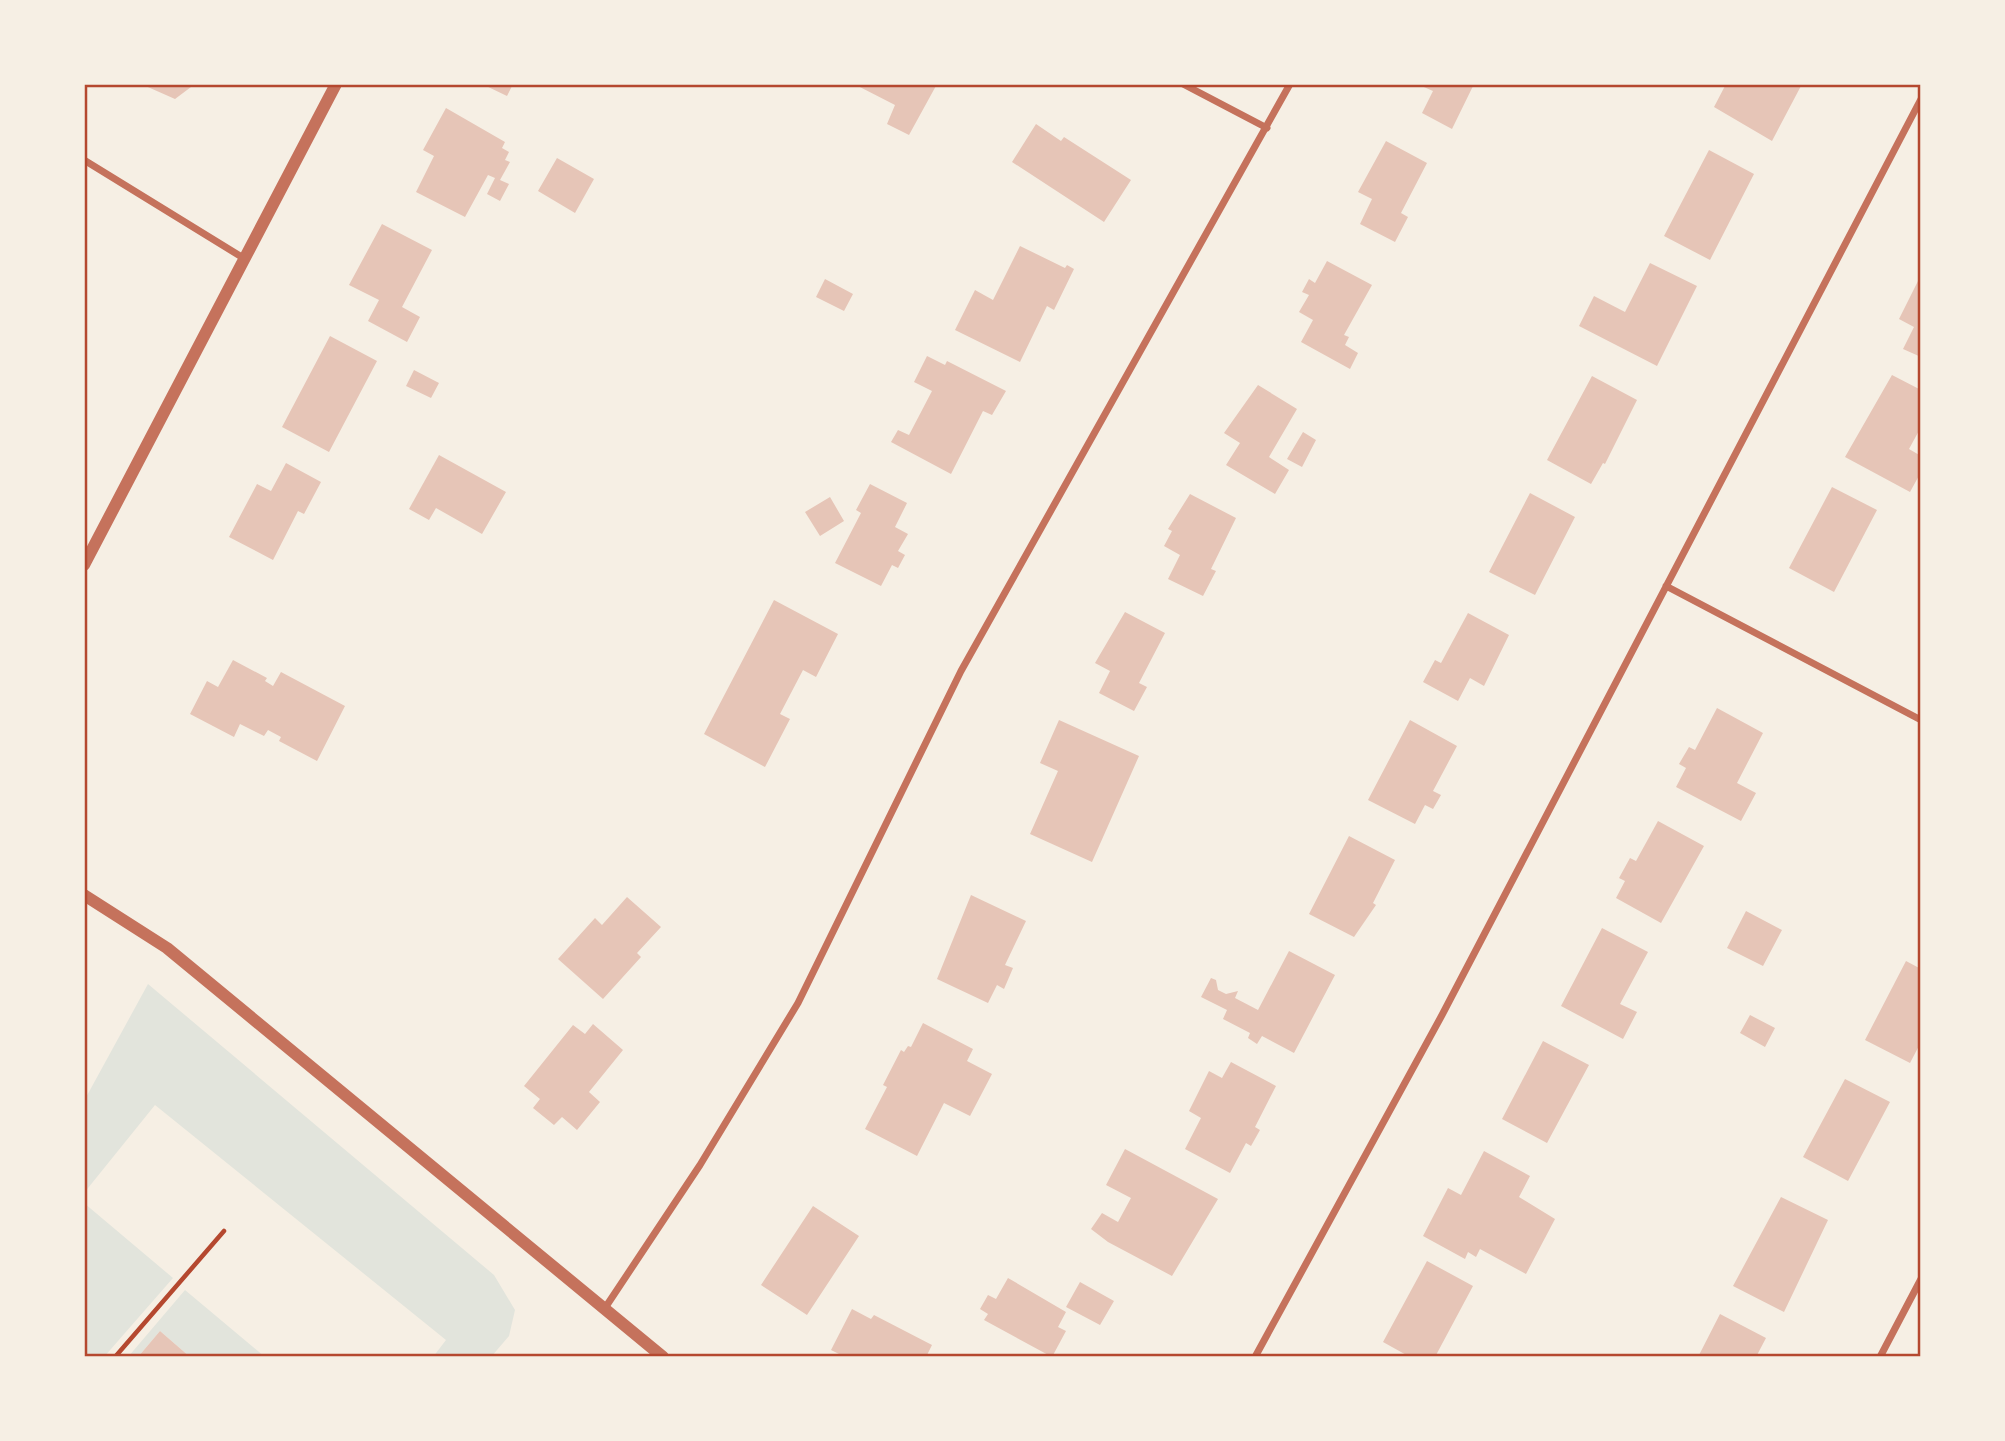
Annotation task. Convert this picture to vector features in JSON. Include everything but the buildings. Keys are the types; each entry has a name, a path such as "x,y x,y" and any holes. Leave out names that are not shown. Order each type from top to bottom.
{"street":[{"path":"84,565 336,84"},
{"path":"1183,84 1267,128"},
{"path":"604,1308 700,1165 798,1003 961,671 1290,84"},
{"path":"1255,1357 1442,1015 1921,99"},
{"path":"84,160 246,259"},
{"path":"1666,586 1921,720"},
{"path":"84,895 167,948 663,1357"},
{"path":"1880,1357 1921,1279"}],"path":[{"path":"115,1357 224,1231"}],"shaded area":[{"path":"148,984 494,1275 515,1310 509,1336 491,1357 433,1357 446,1340 155,1105 84,1193 84,1101"},
{"path":"84,1203 173,1278 104,1357 84,1357"},
{"path":"185,1290 265,1357 190,1357 160,1331 138,1357 128,1357"}]}
